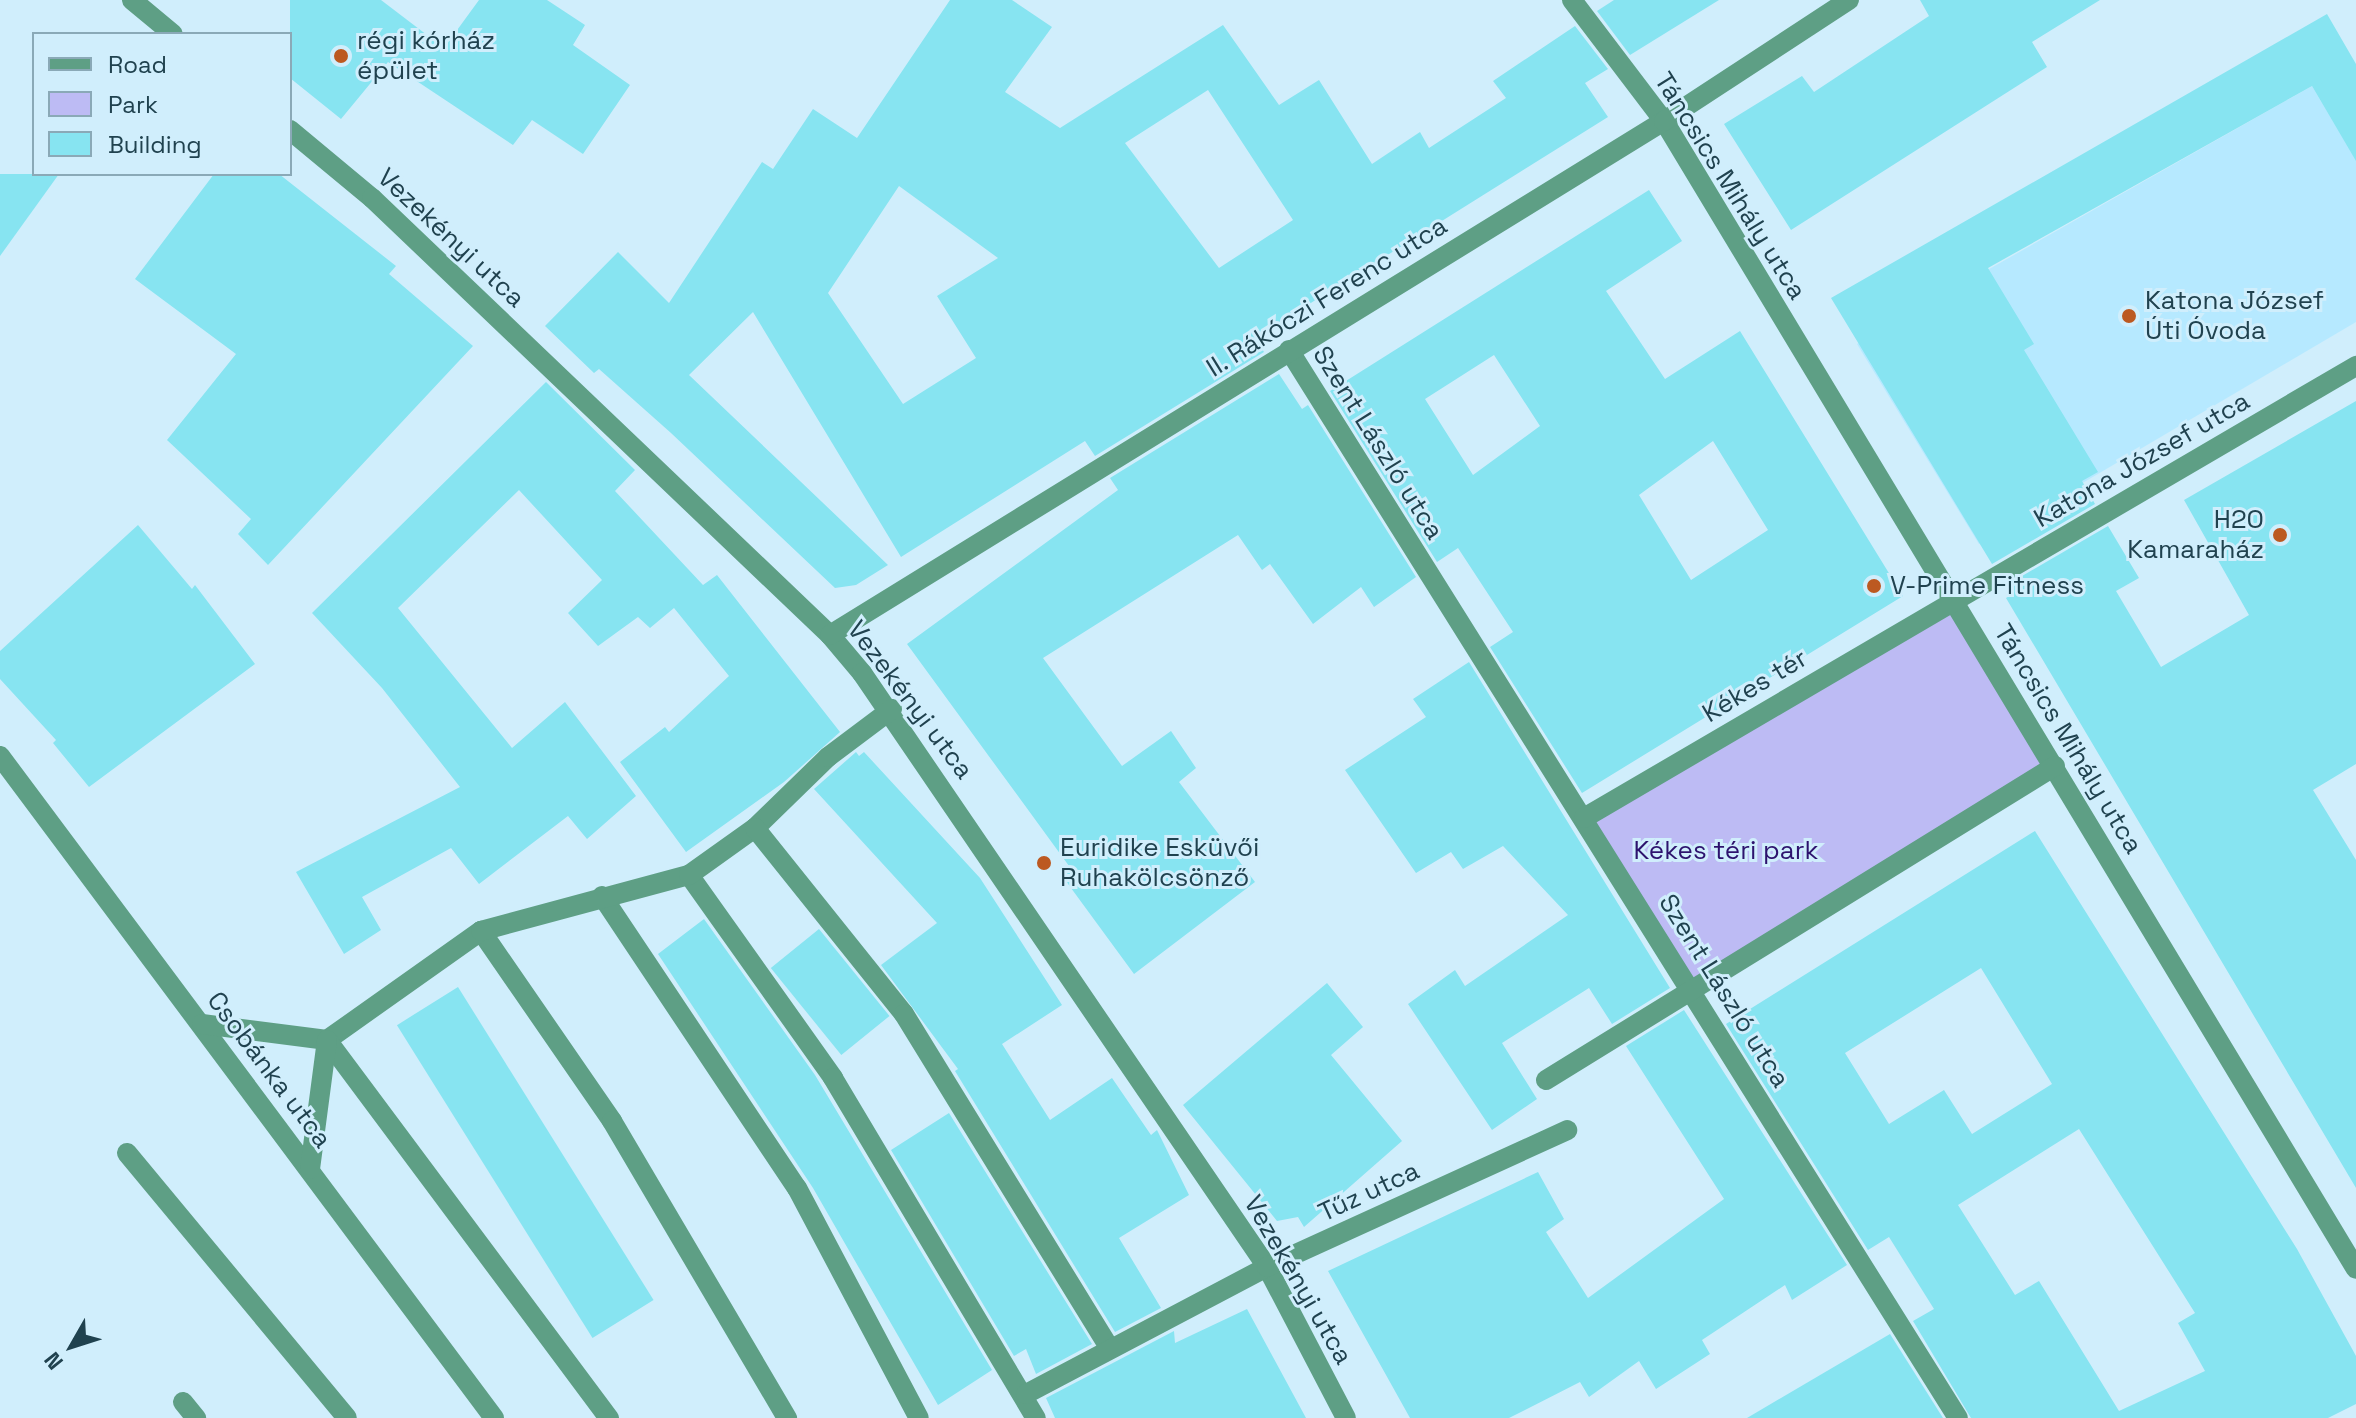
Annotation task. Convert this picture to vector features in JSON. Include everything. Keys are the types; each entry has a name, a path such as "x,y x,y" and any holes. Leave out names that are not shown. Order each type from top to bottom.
{"street":[{"path":"132,0 171,32"},
{"name":"Táncsics Mihály utca","path":"1572,0 1664,121 2356,1269"},
{"name":"II. Rákóczi Ferenc utca","path":"830,635 1664,121 1849,0"},
{"name":"Vezekényi utca","path":"292,132 372,198 830,635 892,709 1267,1267 1346,1418"},
{"name":"Szent László utca","path":"1289,350 1693,990 1958,1418"},
{"name":"Katona József utca","path":"1953,599 2356,366"},
{"name":"Kékes tér","path":"1584,818 1953,599"},
{"path":"202,1024 327,1040 481,931 689,875 755,828 828,757 892,709"},
{"name":"Csobánka utca","path":"0,756 494,1418"},
{"path":"1546,1080 2055,766"},
{"path":"755,828 904,1014 1109,1347"},
{"path":"689,875 833,1078 1026,1394 1036,1418"},
{"path":"602,896 797,1188 919,1418"},
{"path":"481,931 612,1121 787,1418"},
{"path":"310,1169 327,1040"},
{"path":"327,1040 609,1418"},
{"name":"Tűz utca","path":"1026,1394 1109,1347 1267,1267 1567,1130"},
{"path":"127,1153 347,1418"},
{"path":"183,1402 196,1418"}],"shaded area":[{"name":"Katona József Úti Óvoda","path":"2312,86 2356,160 2356,322 1979,544 1857,344"}],"green space":[{"name":"Kékes téri park","path":"1953,599 2054,767 1686,988 1585,820"}],"building":[{"path":"290,0 381,0 444,48 479,0 547,0 585,25 573,45 630,85 583,154 532,120 513,145 388,62 341,119 292,80"},
{"path":"950,0 1012,0 1052,27 1005,92 1060,128 1223,25 1279,105 1319,80 1372,164 1420,132 1429,148 1506,98 1493,81 1575,26 1608,69 1585,83 1608,117 1255,338 1264,352 1095,456 1085,441 901,557 753,312 689,375 888,565 856,585 835,588 671,433 599,369 594,373 545,326 618,252 669,303 762,162 773,169 813,109 857,138","holes":["1208,90 1293,220 1219,268 1125,143","899,186 998,258 937,296 976,358 903,404 828,293"]},
{"path":"1614,0 1719,0 1630,55 1597,11"},
{"path":"1920,0 2100,0 2032,42 2047,67 1791,230 1724,124 1802,76 1814,92 1929,16"},
{"path":"2327,14 2356,64 2356,161 2312,86 1988,268 2034,344 2024,350 2098,472 2082,481 2095,504 1992,564 1831,298"},
{"path":"0,174 58,176 0,256"},
{"path":"212,176 282,176 396,266 389,274 473,346 268,565 238,534 251,519 167,440 236,354 135,279"},
{"path":"1649,190 1682,241 1606,291 1665,379 1740,331 1903,596 1582,793 1490,647 1513,632 1458,548 1437,562 1330,391","holes":["1494,355 1540,426 1473,475 1425,399","1713,441 1768,530 1691,580 1639,495"]},
{"path":"1279,374 1302,409 1308,405 1416,577 1374,607 1361,587 1313,624 1270,564 1262,570 1238,535 1043,658 1122,766 1171,731 1196,768 1179,782 1255,882 1134,974 1060,873 1069,866 907,644 1118,490 1110,478"},
{"path":"546,382 635,470 615,491 703,585 717,575 840,732 784,782 686,852 620,762 665,727 669,732 729,676 674,608 650,628 638,617 598,646 568,613 602,580 519,490 398,608 512,748 565,702 636,796 587,839 568,816 479,884 451,848 362,897 381,930 344,954 296,872 460,787 382,688 312,613"},
{"path":"2356,401 2356,764 2313,790 2356,860 2356,1188 2006,598 2011,595 2005,586 2108,526 2139,578 2116,591 2161,667 2249,615 2184,500"},
{"path":"138,525 192,589 195,585 255,664 89,787 53,743 56,740 0,679 0,651"},
{"path":"1469,662 1670,988 1612,1024 1589,988 1502,1043 1537,1099 1492,1130 1408,1004 1455,970 1465,986 1568,915 1503,846 1463,869 1451,852 1416,873 1345,770 1426,717 1413,699"},
{"path":"856,752 859,756 864,752 980,878 1062,1005 1002,1044 1050,1120 1112,1078 1151,1135 1157,1130 1189,1195 1119,1238 1161,1308 1115,1332 955,1071 958,1069 881,965 937,923 814,789"},
{"path":"2035,831 2297,1249 2356,1356 2356,1404 2328,1418 1971,1418 1913,1321 1934,1309 1889,1237 1868,1250 1726,1024","holes":["1981,968 2052,1084 1972,1134 1944,1090 1889,1124 1845,1053","2079,1129 2195,1313 2178,1323 2205,1371 2119,1411 2039,1281 2015,1295 1958,1205"]},
{"path":"704,919 815,1075 992,1370 938,1405 813,1188 658,954"},
{"path":"819,929 889,1016 841,1055 771,968"},
{"path":"1327,983 1363,1027 1331,1055 1402,1141 1304,1227 1298,1217 1277,1221 1183,1105"},
{"path":"458,987 654,1300 592,1338 397,1025"},
{"path":"1684,1010 1847,1265 1792,1300 1785,1285 1702,1340 1710,1354 1656,1389 1639,1361 1589,1397 1580,1382 1509,1418 1410,1418 1328,1271 1538,1172 1564,1219 1546,1232 1588,1298 1724,1199 1626,1046"},
{"path":"949,1113 1092,1344 1036,1374 1026,1349 1014,1356 891,1150"},
{"path":"1247,1309 1306,1418 1055,1418 1046,1398 1174,1331 1175,1343"},
{"path":"1890,1334 1943,1418 1747,1418 1844,1361"}],"place":[{"name":"régi kórház épület","path":"341,56"},
{"name":"Katona József Úti Óvoda","path":"2129,316"},
{"name":"H2O Kamaraház","path":"2280,535"},
{"name":"V-Prime Fitness","path":"1874,586"},
{"name":"Euridike Esküvői Ruhakölcsönző","path":"1044,863"}]}
